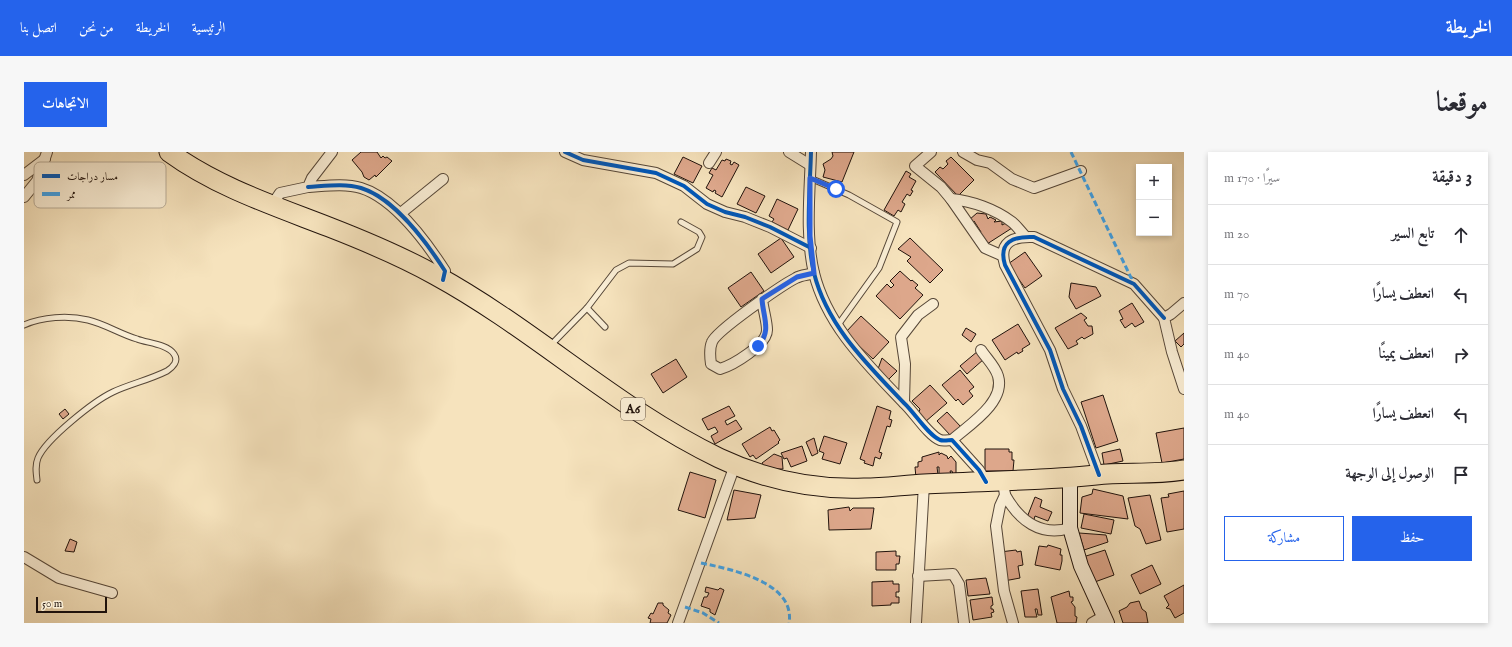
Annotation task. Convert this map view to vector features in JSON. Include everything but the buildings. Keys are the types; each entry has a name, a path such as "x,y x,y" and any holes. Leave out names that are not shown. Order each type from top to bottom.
{"highway":[{"name":"A6","path":"169,152 204,174 272,205 369,242 443,280 547,348 624,403 656,423 701,449 735,465 782,480 813,486 865,488 924,484 998,486 1100,475 1148,474 1184,470"}],"street":[{"path":"308,187 312,178 332,152"},
{"path":"565,152 583,160 656,173 684,186 707,204 724,212 745,217 770,227 811,248"},
{"path":"709,163 716,152"},
{"path":"789,152 810,165"},
{"path":"811,152 811,248 814,273 826,306 849,342 879,378 904,402 928,430 940,440 952,440 987,410 997,397 998,377 980,350"},
{"path":"931,152 916,166 941,187 985,248 1001,254"},
{"path":"963,152 973,158 990,163 1012,179 1034,188 1081,171"},
{"path":"38,162 46,155"},
{"path":"24,175 34,166"},
{"path":"401,213 443,179"},
{"path":"24,197 34,185"},
{"path":"272,205 280,193 308,187 339,186 361,188 401,213 445,271 443,280"},
{"path":"951,199 968,201 978,205 1013,223 1025,236"},
{"path":"1100,475 1081,426 1063,389 1050,350 1004,265 1001,254 1009,241 1025,236 1034,237 1134,284 1164,318 1172,352 1184,389"},
{"path":"762,299 763,314 767,331 764,339 758,346 728,366 720,369 712,364 710,353 712,341 723,330 762,299 797,277 814,273"},
{"path":"1164,318 1184,303"},
{"path":"904,402 905,364 901,337 918,316 933,304"},
{"path":"952,440 979,470 998,486 1014,510 1025,521 1041,529 1058,532 1070,528"},
{"path":"678,623 735,465"},
{"path":"1070,478 1070,528 1081,566 1101,621"},
{"path":"916,623 924,484"},
{"path":"998,486 1000,506 996,526 1004,591 1013,623"},
{"path":"24,557 59,578 112,593"},
{"path":"918,576 953,574 958,584 964,623"}],"lane":[{"path":"810,178 849,195 897,222 879,268 838,325"},
{"path":"547,348 587,308 610,276 622,266 629,263 673,264 697,249 702,237 699,232 682,222"},
{"path":"587,308 605,327"},
{"path":"24,325 45,319 88,320 136,339 167,349 174,354 176,358 172,368 112,392 94,403 66,427 46,446 38,458 36,468 37,480"}],"marked path":[{"path":"1071,152 1134,284"},
{"path":"701,563 743,574 772,588 782,597 788,609 789,623"},
{"path":"685,607 703,613 719,623"}],"cycle path":[{"path":"565,152 583,160 656,173 684,186 707,204 725,212 745,217 770,227 811,248"},
{"path":"811,152 809,213 811,259 820,292 828,310 850,344 926,428 940,440 952,440 979,470 986,482"},
{"path":"308,187 335,185 355,186 373,193 386,201 409,223 429,248 445,271 443,280"},
{"path":"1099,475 1081,426 1063,389 1050,350 1005,265 1003,257 1006,246 1014,239 1034,237 1134,284 1164,318"}],"route":[{"path":"758,346 764,339 767,331 763,314 762,299 797,277 814,273 810,236 810,178 836,189"}]}
